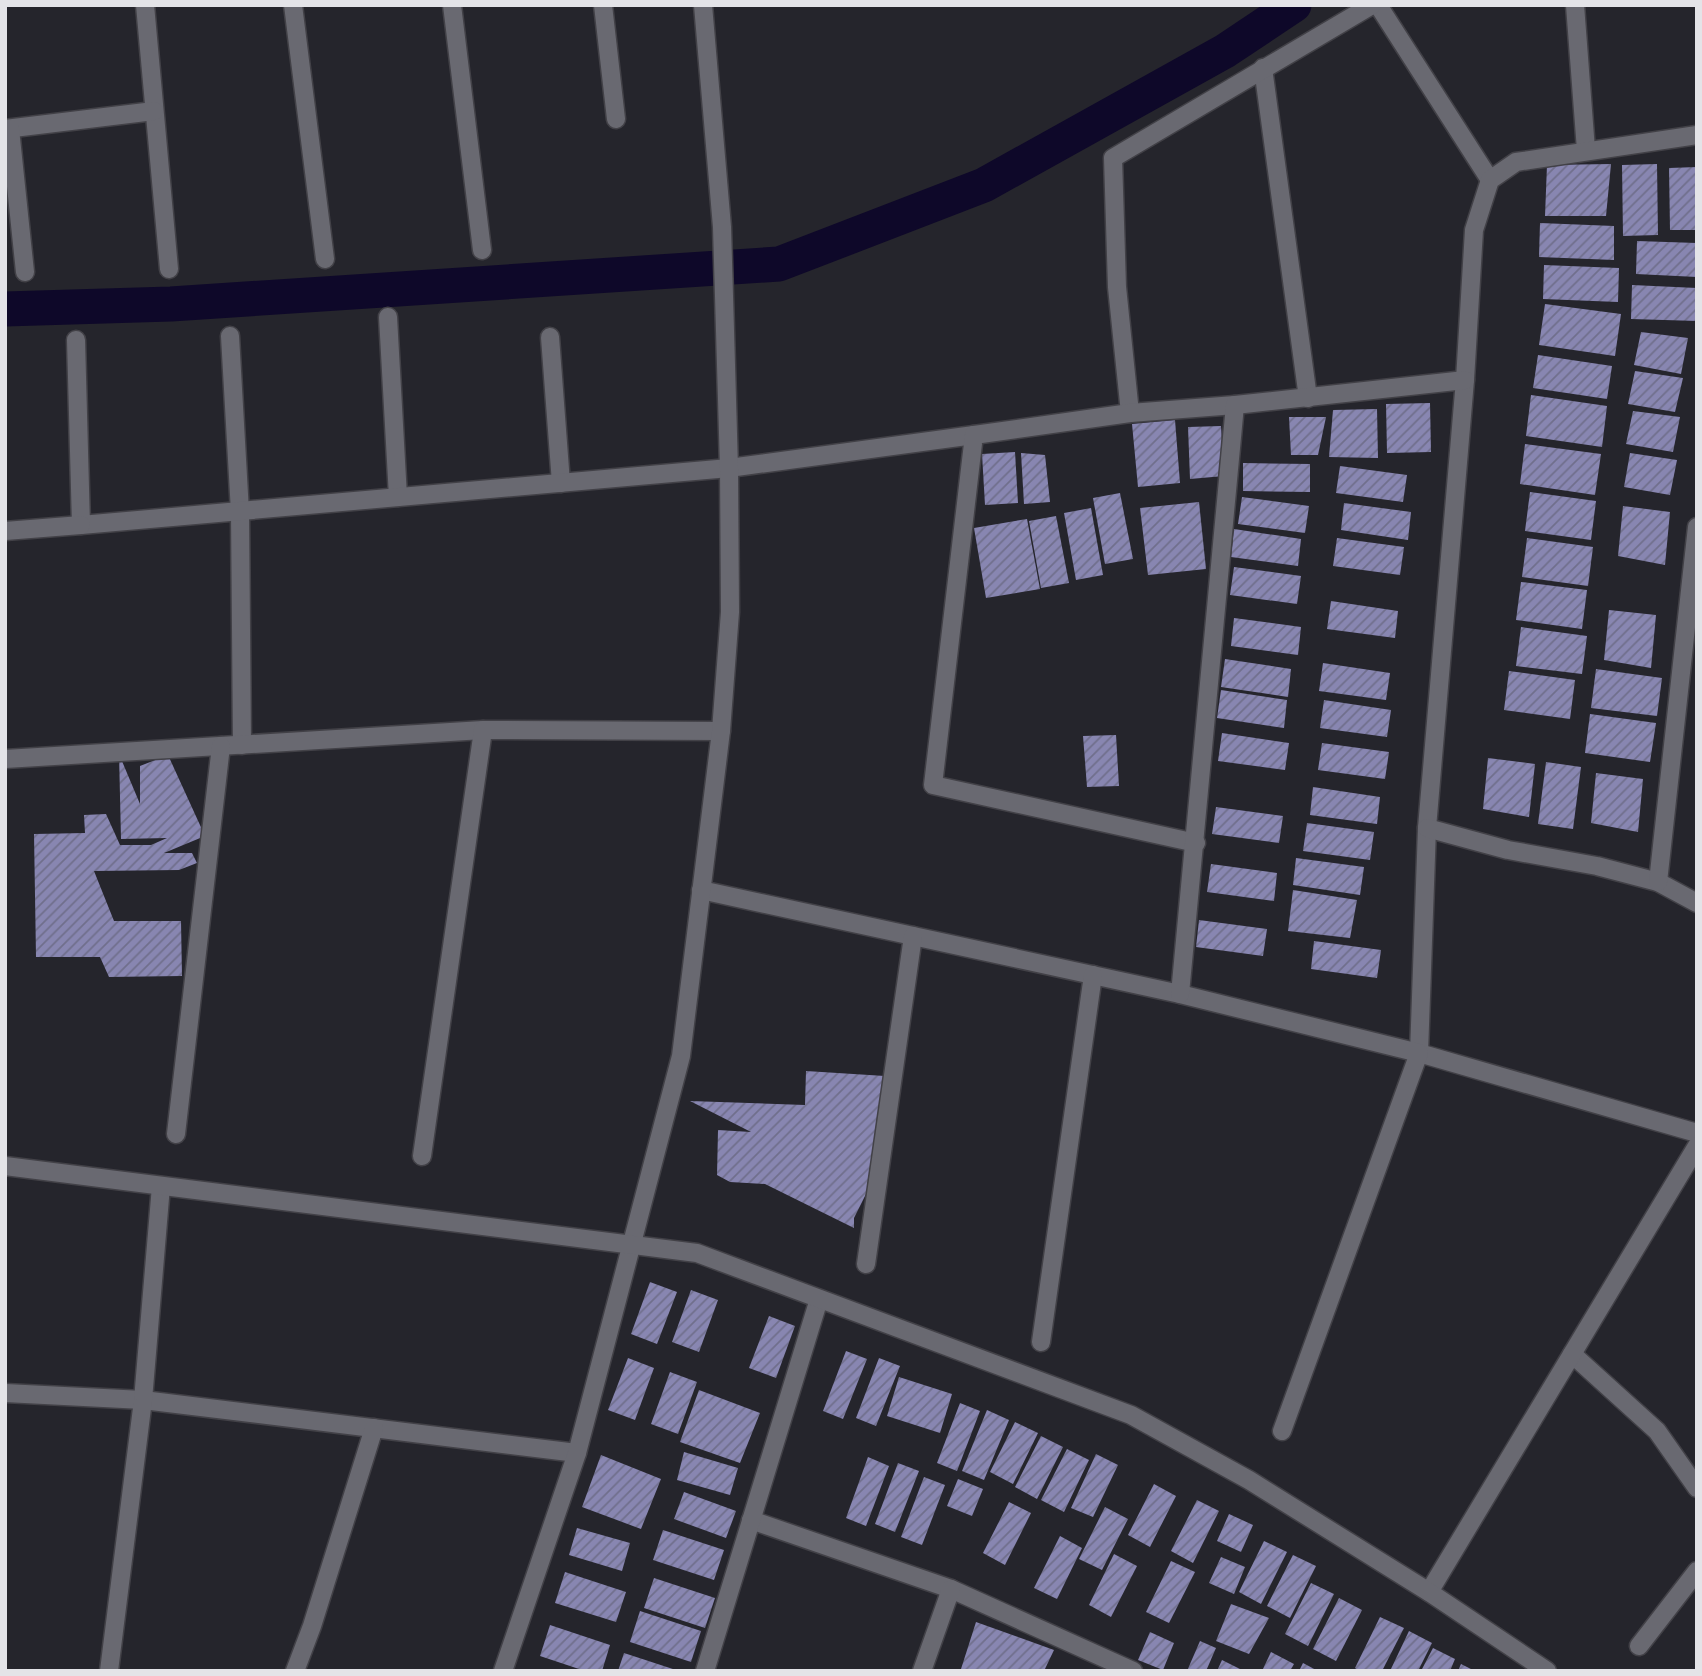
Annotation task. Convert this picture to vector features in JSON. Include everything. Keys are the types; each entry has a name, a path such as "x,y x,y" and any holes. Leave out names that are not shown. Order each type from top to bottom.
{"street":[{"path":"145,5 169,269"},
{"path":"293,5 325,259"},
{"path":"452,5 482,250"},
{"path":"603,5 617,119"},
{"path":"503,1671 577,1453 681,1056 721,731 730,612 729,468 722,227 703,5"},
{"path":"1130,413 1117,287 1113,158 1372,5"},
{"path":"1378,5 1490,180"},
{"path":"1574,5 1586,150"},
{"path":"1264,68 1308,398"},
{"path":"25,272 7,129 154,111"},
{"path":"1282,1431 1419,1053 1427,828 1465,380 1474,230 1490,180 1516,162 1697,135"},
{"path":"388,317 398,497"},
{"path":"230,336 240,512 242,745"},
{"path":"550,337 561,483"},
{"path":"76,340 81,525"},
{"path":"5,531 729,468 1130,413 1308,398 1465,380"},
{"path":"1180,994 1235,405"},
{"path":"974,435 933,785 1196,843"},
{"path":"1658,882 1697,527"},
{"path":"5,759 483,730 721,731"},
{"path":"422,1156 483,730"},
{"path":"177,1134 221,746"},
{"path":"1427,828 1508,850 1597,866 1658,882 1697,903"},
{"path":"701,890 1180,994 1419,1053 1697,1133"},
{"path":"866,1264 913,936"},
{"path":"1041,1342 1093,975"},
{"path":"1429,1591 1697,1146"},
{"path":"5,1167 697,1253 1131,1415 1249,1480 1429,1591 1547,1671"},
{"path":"109,1671 143,1399 161,1186"},
{"path":"705,1671 819,1299"},
{"path":"1572,1354 1657,1431 1697,1488"},
{"path":"5,1393 143,1399 577,1453"},
{"path":"295,1671 312,1626 374,1428"},
{"path":"751,1520 951,1589 1133,1671"},
{"path":"1639,1646 1697,1571"},
{"path":"922,1671 951,1589"}],"building":[{"path":"1611,164 1606,216 1545,216 1547,165"},
{"path":"1657,164 1658,235 1623,236 1622,165"},
{"path":"1697,167 1697,230 1670,230 1669,168"},
{"path":"1540,223 1614,226 1614,260 1539,257"},
{"path":"1637,241 1697,243 1697,277 1636,274"},
{"path":"1544,265 1619,268 1618,302 1543,299"},
{"path":"1632,285 1697,288 1697,321 1631,319"},
{"path":"1545,304 1621,314 1615,356 1539,345"},
{"path":"1641,332 1688,338 1681,374 1634,365"},
{"path":"1538,355 1612,366 1607,399 1533,388"},
{"path":"1635,371 1683,378 1675,412 1628,404"},
{"path":"1531,395 1607,406 1602,447 1526,436"},
{"path":"1430,403 1431,452 1387,453 1386,404"},
{"path":"1377,409 1378,458 1329,457 1333,410"},
{"path":"1633,411 1680,417 1673,452 1626,444"},
{"path":"1289,417 1326,417 1318,455 1291,455"},
{"path":"1175,420 1180,483 1138,487 1132,424"},
{"path":"1221,426 1224,476 1190,479 1188,427"},
{"path":"1525,444 1601,454 1595,495 1520,484"},
{"path":"1015,452 1018,503 985,505 982,454"},
{"path":"1021,453 1045,455 1050,502 1024,504"},
{"path":"1630,453 1677,460 1670,495 1624,487"},
{"path":"1243,463 1310,464 1310,492 1243,491"},
{"path":"1340,466 1407,475 1403,502 1336,493"},
{"path":"1530,492 1596,501 1591,540 1525,531"},
{"path":"1120,493 1133,559 1105,564 1093,498"},
{"path":"1242,497 1309,506 1305,533 1238,524"},
{"path":"1199,502 1206,569 1148,575 1140,508"},
{"path":"1344,503 1411,512 1408,540 1341,530"},
{"path":"1623,506 1670,512 1665,565 1618,556"},
{"path":"1091,508 1103,575 1076,580 1064,513"},
{"path":"1056,516 1069,583 1041,588 1029,521"},
{"path":"1027,519 1040,589 986,598 974,528"},
{"path":"1234,529 1301,539 1298,566 1231,557"},
{"path":"1337,538 1404,547 1400,575 1333,566"},
{"path":"1527,538 1593,547 1588,586 1522,577"},
{"path":"1234,567 1301,576 1297,604 1230,595"},
{"path":"1521,582 1587,590 1582,629 1516,620"},
{"path":"1331,601 1398,611 1395,638 1327,629"},
{"path":"1609,610 1656,615 1651,668 1604,660"},
{"path":"1234,618 1301,627 1298,655 1231,646"},
{"path":"1521,627 1587,636 1582,674 1516,666"},
{"path":"1225,659 1291,669 1288,697 1221,687"},
{"path":"1323,663 1390,673 1386,700 1319,691"},
{"path":"1596,669 1662,678 1657,716 1591,708"},
{"path":"1509,671 1575,680 1570,719 1504,710"},
{"path":"1221,690 1287,700 1284,728 1217,718"},
{"path":"1324,700 1391,710 1387,737 1320,728"},
{"path":"1590,714 1656,723 1650,762 1585,753"},
{"path":"1222,733 1289,743 1285,770 1218,761"},
{"path":"1116,735 1119,786 1087,787 1083,736"},
{"path":"1322,743 1389,752 1385,779 1318,770"},
{"path":"119,754 140,804 140,766 168,755 205,836 164,853 192,853 197,863 179,870 94,871 114,921 181,921 182,976 109,977 100,957 36,957 34,834 85,833 84,815 106,814 120,845 151,845 167,838 121,839"},
{"path":"1488,758 1535,764 1529,817 1483,809"},
{"path":"1546,762 1581,767 1573,829 1538,824"},
{"path":"1596,773 1643,779 1638,832 1591,823"},
{"path":"1313,787 1380,797 1377,824 1310,815"},
{"path":"1216,807 1283,816 1279,843 1212,834"},
{"path":"1307,823 1374,832 1370,860 1303,851"},
{"path":"1296,858 1364,867 1360,895 1293,885"},
{"path":"1211,864 1277,873 1274,901 1207,892"},
{"path":"1293,890 1357,900 1350,938 1288,931"},
{"path":"1199,920 1267,929 1263,956 1196,947"},
{"path":"1314,941 1381,950 1377,978 1311,969"},
{"path":"806,1071 885,1076 884,1102 879,1112 879,1168 854,1218 854,1228 765,1184 730,1182 717,1175 718,1130 751,1132 690,1101 805,1105"},
{"path":"650,1282 677,1292 657,1344 631,1334"},
{"path":"691,1290 718,1300 699,1352 672,1342"},
{"path":"769,1316 795,1326 776,1378 749,1368"},
{"path":"846,1351 867,1359 843,1419 823,1411"},
{"path":"628,1358 654,1368 635,1420 608,1410"},
{"path":"879,1358 900,1366 876,1426 856,1418"},
{"path":"670,1372 697,1382 678,1434 651,1424"},
{"path":"899,1377 952,1394 940,1433 887,1416"},
{"path":"699,1390 760,1413 740,1463 680,1442"},
{"path":"960,1403 980,1411 957,1471 937,1463"},
{"path":"987,1410 1009,1420 984,1480 962,1471"},
{"path":"1015,1422 1038,1433 1013,1484 990,1472"},
{"path":"1041,1436 1063,1447 1037,1499 1015,1487"},
{"path":"1067,1449 1089,1460 1064,1512 1041,1500"},
{"path":"684,1452 738,1468 730,1495 677,1480"},
{"path":"1096,1454 1118,1465 1093,1517 1071,1508"},
{"path":"601,1455 661,1479 641,1529 582,1507"},
{"path":"868,1457 889,1466 866,1526 846,1518"},
{"path":"898,1463 919,1471 895,1532 875,1524"},
{"path":"924,1477 945,1485 922,1545 901,1537"},
{"path":"958,1479 983,1489 972,1516 947,1506"},
{"path":"1154,1484 1176,1496 1150,1547 1128,1535"},
{"path":"684,1492 736,1511 726,1538 674,1519"},
{"path":"1197,1500 1219,1511 1193,1563 1171,1551"},
{"path":"1009,1502 1031,1513 1005,1565 983,1553"},
{"path":"1105,1507 1128,1519 1102,1570 1079,1559"},
{"path":"1229,1514 1253,1525 1241,1552 1217,1541"},
{"path":"577,1528 630,1543 622,1571 569,1555"},
{"path":"663,1530 724,1550 714,1580 653,1560"},
{"path":"1060,1536 1082,1548 1057,1599 1034,1588"},
{"path":"1264,1541 1287,1552 1261,1604 1239,1592"},
{"path":"1114,1554 1137,1566 1111,1617 1089,1605"},
{"path":"1293,1555 1316,1566 1290,1618 1267,1606"},
{"path":"1221,1557 1245,1567 1234,1594 1209,1583"},
{"path":"1171,1561 1195,1572 1169,1623 1146,1612"},
{"path":"565,1572 626,1592 616,1622 555,1603"},
{"path":"654,1578 715,1598 705,1628 644,1608"},
{"path":"1311,1583 1334,1594 1308,1646 1285,1634"},
{"path":"1339,1598 1362,1610 1336,1661 1313,1649"},
{"path":"1231,1604 1269,1618 1249,1654 1216,1641"},
{"path":"640,1611 701,1631 691,1662 630,1642"},
{"path":"1380,1617 1404,1628 1382,1671 1359,1671 1355,1668"},
{"path":"976,1622 1054,1650 1044,1671 961,1669"},
{"path":"550,1625 610,1645 602,1671 585,1671 540,1656"},
{"path":"1409,1631 1432,1643 1418,1671 1390,1671"},
{"path":"1150,1632 1174,1643 1163,1670 1138,1660"},
{"path":"1200,1641 1216,1648 1206,1671 1187,1671"},
{"path":"1433,1648 1455,1659 1450,1671 1421,1671"},
{"path":"1271,1652 1294,1664 1290,1671 1262,1671"},
{"path":"624,1653 676,1670 676,1671 618,1671"},
{"path":"1222,1660 1244,1671 1217,1671"},
{"path":"1303,1663 1318,1671 1299,1671"},
{"path":"1461,1664 1475,1671 1458,1671"}],"waterway":[{"path":"5,309 171,304 779,264 984,185 1225,51 1294,5"}]}
